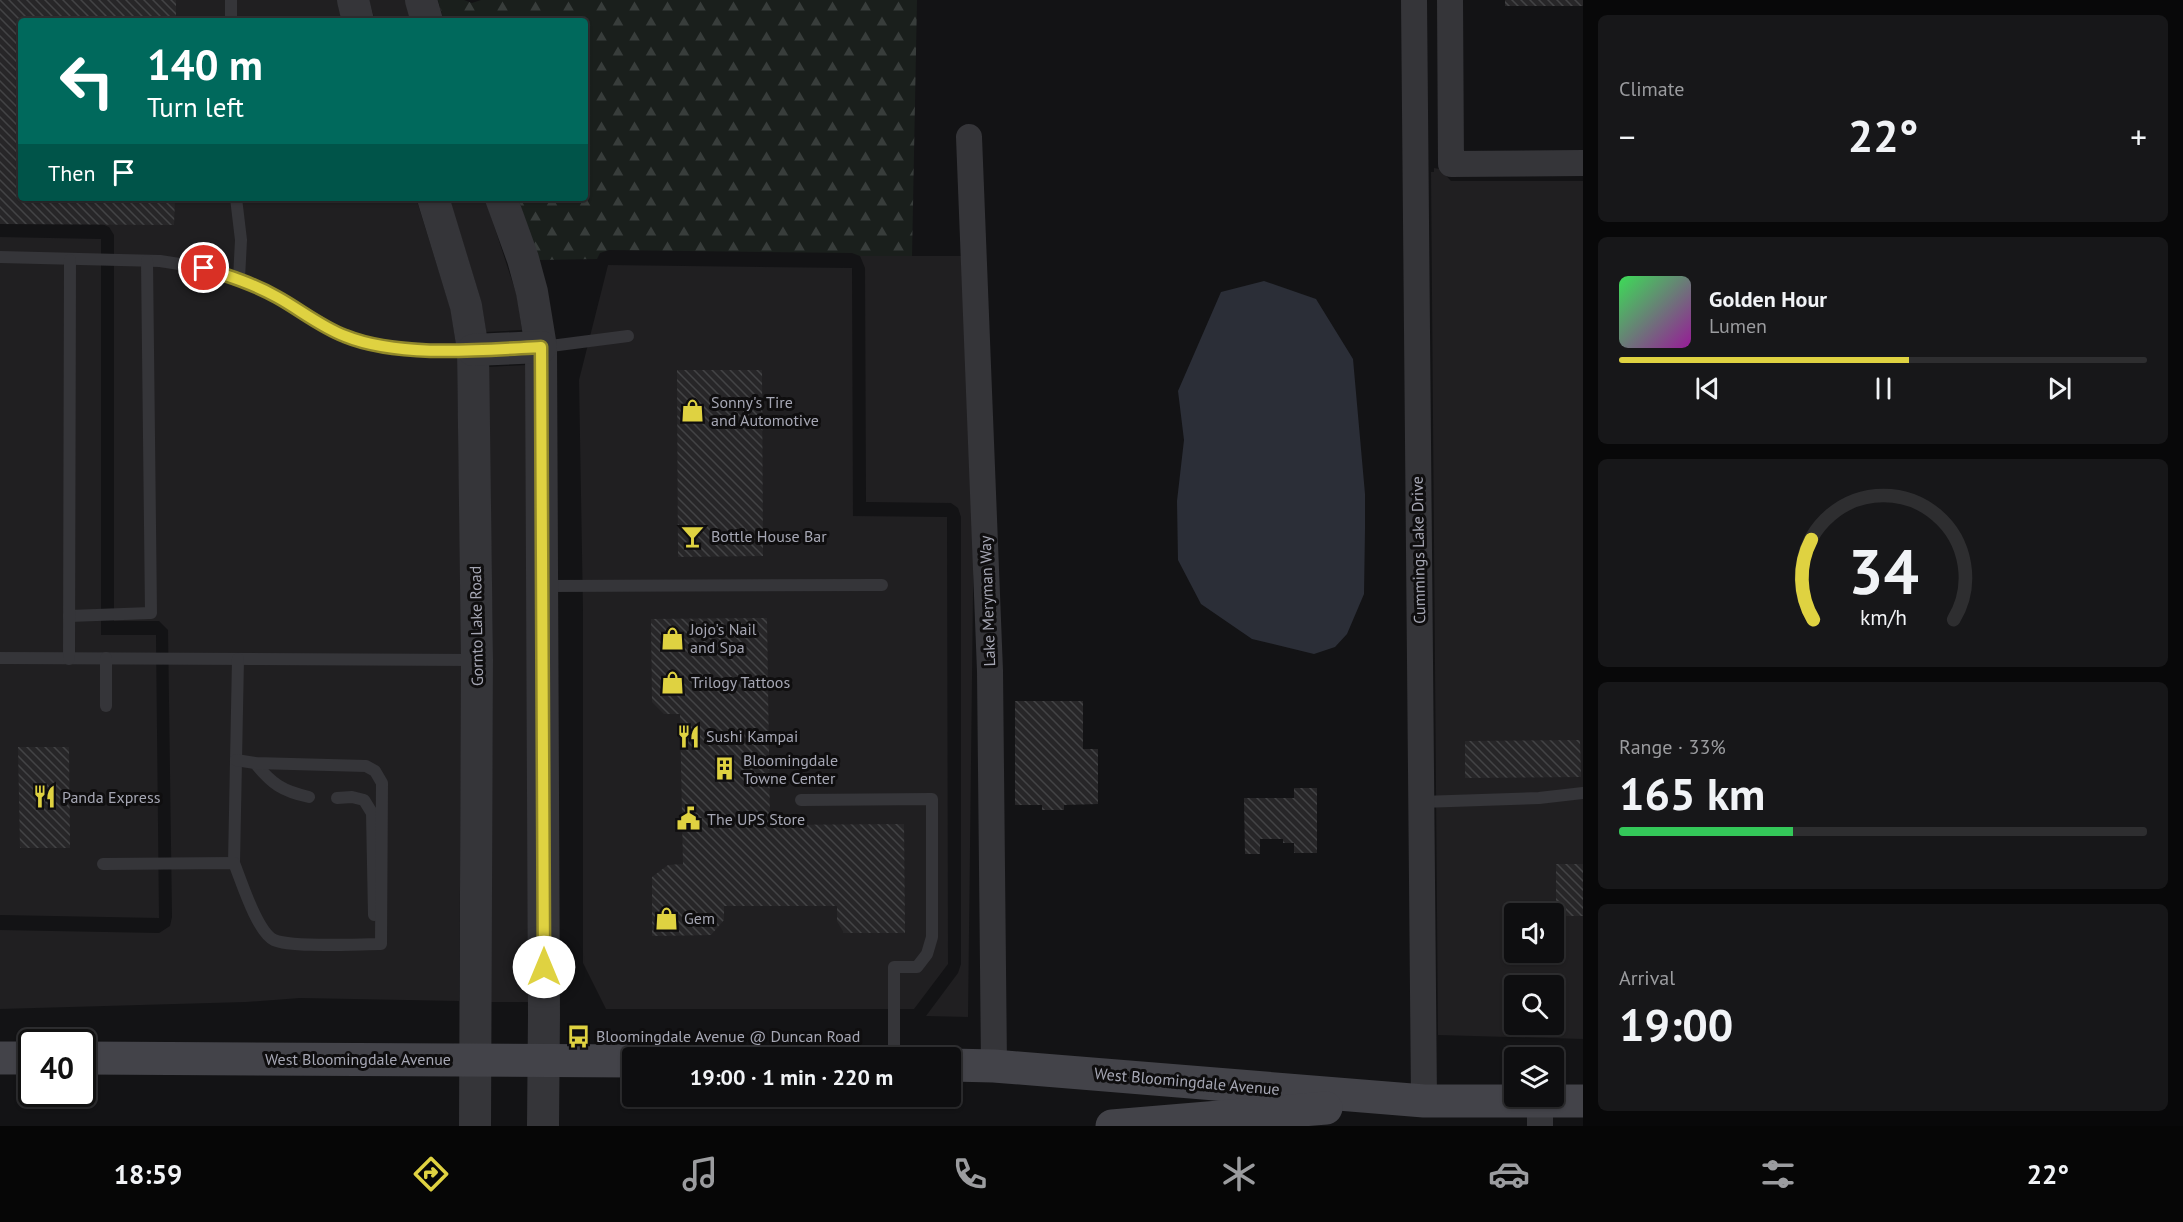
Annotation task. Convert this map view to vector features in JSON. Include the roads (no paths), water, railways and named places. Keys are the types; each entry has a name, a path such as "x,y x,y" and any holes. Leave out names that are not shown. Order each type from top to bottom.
{"main road":[{"path":"0,1058 18,1058"},
{"name":"West Bloomingdale Avenue","path":"96,1058 622,1060"},
{"name":"West Bloomingdale Avenue","path":"961,1065 1424,1101 1540,1113 1583,1101"},
{"name":"West Bloomingdale Avenue","path":"1112,1126 1424,1101"}],"street":[{"path":"353,0 357,18"},
{"path":"421,0 426,18"},
{"name":"Cummings Lake Drive","path":"1414,0 1424,1101"},
{"path":"1450,0 1451,164 1583,163"},
{"name":"Lake Meryman Way","path":"969,137 990,671 994,1066"},
{"name":"Gornto Lake Road","path":"434,201 466,306 473,350 477,660 475,1126"},
{"path":"502,201 526,270 541,347 544,586 543,1126"},
{"path":"473,350 541,347"}],"lane":[{"path":"231,0 231,18"},
{"path":"236,201 241,240 239,279"},
{"path":"0,257 160,261 204,268 239,279 276,296 343,336 371,345 473,350"},
{"path":"69,659 70,260"},
{"path":"69,616 151,613 147,261"},
{"path":"541,347 628,336"},
{"path":"544,586 882,585"},
{"path":"0,658 477,660"},
{"path":"106,658 106,706"},
{"path":"236,760 255,763 345,764 366,766 375,771 382,783 381,944 288,944 272,940 255,916 234,862 236,760 238,659"},
{"path":"255,763 275,784 287,792 309,797"},
{"path":"1421,802 1539,798 1583,793"},
{"path":"337,798 351,797 364,800 372,813 374,914 381,926"},
{"path":"801,800 932,799 932,937 927,954 917,967 894,967 894,1047"},
{"path":"103,864 234,862"}],"place":[{"name":"Sonny's Tire and Automotive","path":"693,411"},
{"name":"Bottle House Bar","path":"693,536"},
{"name":"Jojo's Nail and Spa","path":"672,638"},
{"name":"Trilogy Tattoos","path":"673,682"},
{"name":"Sushi Kampai","path":"688,736"},
{"name":"Bloomingdale Towne Center","path":"725,769"},
{"name":"Panda Express","path":"44,797"},
{"name":"The UPS Store","path":"689,819"},
{"name":"Gem","path":"666,918"},
{"name":"Bloomingdale Avenue @ Duncan Road","path":"578,1036"}]}
